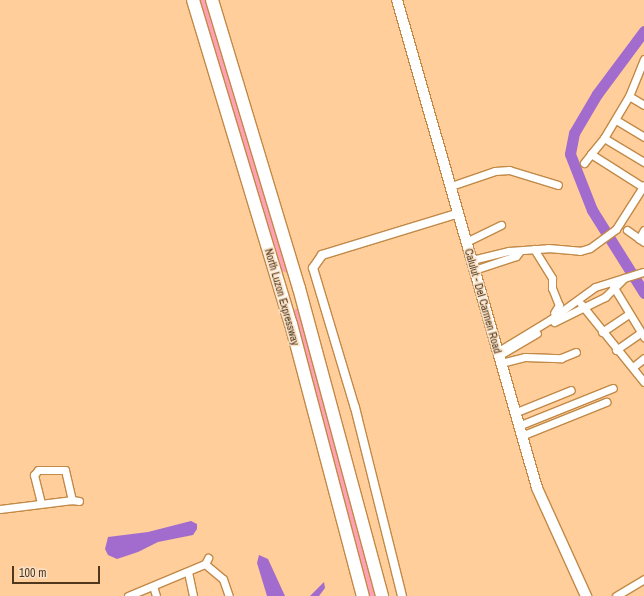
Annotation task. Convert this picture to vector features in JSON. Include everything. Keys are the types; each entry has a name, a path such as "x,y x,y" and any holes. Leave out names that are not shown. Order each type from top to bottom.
{"highway":[{"name":"North Luzon Expressway","path":"193,0 291,324 363,596"},
{"name":"North Luzon Expressway","path":"212,0 300,288 382,596"}],"main road":[{"name":"Calulut - Del Carmen Road","path":"397,0 459,213 514,413 543,503 586,596"}],"street":[{"path":"584,163 616,120 641,73 644,59"},
{"path":"629,96 644,105"},
{"path":"616,120 644,137"},
{"path":"604,138 644,162"},
{"path":"473,265 516,256 520,251 534,249 580,251 590,248 616,229 643,186 591,154"},
{"path":"451,186 495,171 509,170 558,185"},
{"path":"402,596 355,408 313,268 322,255 327,253 459,213"},
{"path":"466,242 501,225"},
{"path":"627,230 641,240 644,230"},
{"path":"498,355 539,325 559,308 549,271 534,249"},
{"path":"552,321 577,299 610,280 625,278 642,271"},
{"path":"498,355 552,321 569,312 584,308 615,290 625,278"},
{"path":"610,280 642,335 616,350"},
{"path":"577,299 616,350 633,366 644,382"},
{"path":"602,332 629,314"},
{"path":"498,355 560,358 576,352"},
{"path":"633,366 644,358"},
{"path":"520,431 613,388"},
{"path":"514,413 571,390"},
{"path":"520,431 606,402"},
{"path":"0,509 75,500 65,470 38,470 34,475 41,503"},
{"path":"128,596 188,572 206,561 223,579 229,596"},
{"path":"188,572 193,596"},
{"path":"616,596 644,579"},
{"path":"153,586 156,596"}],"shaded area":[{"path":"197,0 208,0 289,271 287,273 280,270"},
{"path":"297,308 300,309 380,596 368,596 292,312"},
{"path":"191,521 197,524 197,529 193,535 158,542 138,552 117,559 108,555 105,549 108,537 148,532"},
{"path":"259,555 268,559 285,596 267,596 257,563"},
{"path":"324,582 325,588 319,596 310,596"}],"waterway":[{"path":"644,31 597,94 574,133 570,154 592,210 644,293"}]}
